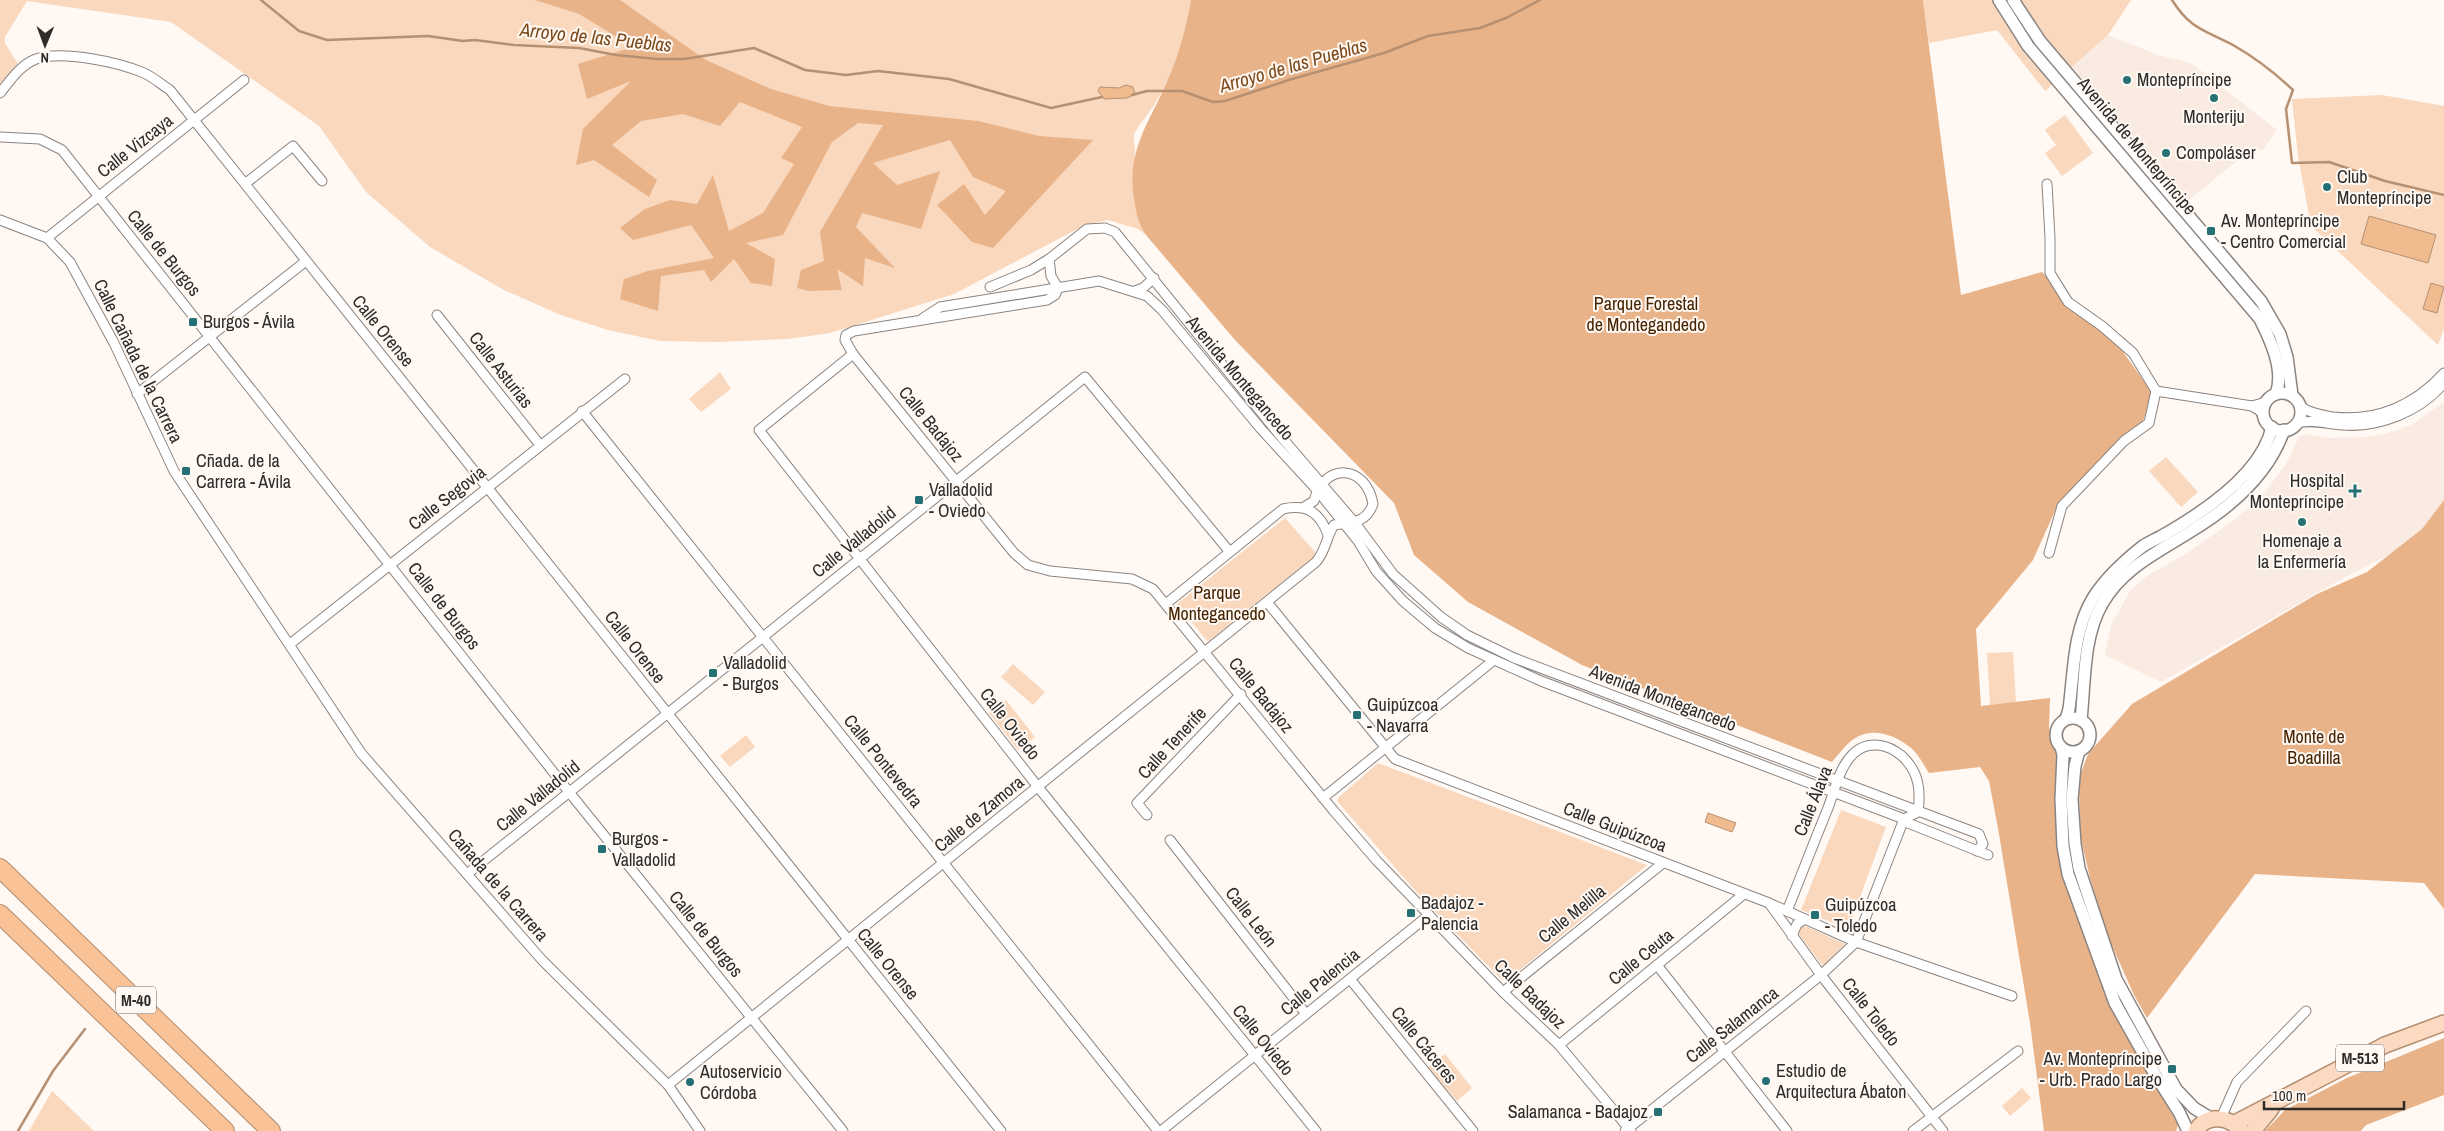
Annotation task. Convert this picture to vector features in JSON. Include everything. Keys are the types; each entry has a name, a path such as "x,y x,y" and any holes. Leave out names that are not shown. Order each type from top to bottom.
{"highway":[{"name":"M-40","path":"0,868 271,1131"},
{"name":"M-40","path":"0,914 225,1131"}],"main road":[{"name":"M-513","path":"2196,1131 2199,1126 2228,1123 2278,1100 2385,1045 2444,1023"},
{"name":"M-513","path":"2253,1131 2258,1122 2278,1100"}],"street":[{"name":"Avenida de Montepríncipe","path":"1999,0 2028,46 2260,319 2276,360 2278,383 2276,394"},
{"name":"Avenida de Montepríncipe","path":"2013,0 2040,41 2261,301 2280,334 2287,357 2292,396"},
{"name":"Calle Orense","path":"0,93 21,68 35,59 52,56 105,61 146,73 170,90 1001,1131"},
{"name":"Calle Vizcaya","path":"47,238 244,80"},
{"name":"Calle de Burgos","path":"0,137 40,139 62,150 569,792 843,1131"},
{"path":"246,183 293,146 322,181"},
{"path":"2047,184 2050,273 2068,302 2102,326 2133,353 2156,391 2149,423 2124,441 2062,506 2050,553"},
{"name":"Calle Cañada de la Carrera","path":"0,220 47,238 70,262 114,343 174,471 290,644"},
{"name":"Avenida Montegancedo","path":"990,287 1018,276 1049,259 1087,229 1105,228 1115,232 1278,433 1319,487 1376,571 1403,601 1435,628 1494,660 1541,681 1904,819 1908,823 1988,855"},
{"path":"1049,259 1051,276 1058,288"},
{"path":"137,394 306,261"},
{"path":"1135,291 1143,288 1154,278"},
{"name":"Avenida Montegancedo","path":"845,336 854,331 923,318 1047,300 1055,296 1058,288 1099,281 1147,296 1162,310 1262,429 1355,523 1393,574 1416,597 1467,634 1514,658 1979,834 1983,844 1977,851"},
{"name":"Calle Asturias","path":"437,315 540,445"},
{"name":"Calle Badajoz","path":"845,336 854,354 956,482 1014,553 1028,565 1050,570 1132,579 1153,589 1167,603 1323,798 1377,861 1503,992 1559,1045 1628,1130"},
{"name":"Calle Oviedo","path":"854,354 758,430 858,560 1316,1131"},
{"path":"2284,430 2272,427 2266,421 2265,408 2276,394 2292,396 2300,406 2316,413 2337,417 2378,414 2405,404 2432,386 2444,373"},
{"name":"Calle Valladolid","path":"467,874 764,638 1085,377 1229,552"},
{"name":"Calle Segovia","path":"290,644 624,379"},
{"path":"2081,720 2089,643 2093,625 2102,604 2121,578 2138,563 2196,528 2238,496 2266,466 2284,430 2297,423 2314,421 2353,425 2383,421 2414,408 2444,384"},
{"path":"2156,391 2265,408"},
{"path":"2297,423 2300,417 2300,406"},
{"name":"Calle Pontevedra","path":"582,411 1160,1131"},
{"path":"2188,1131 2179,1112 2156,1076 2115,1003 2068,874 2063,846 2060,799 2064,755 2056,732 2066,719 2069,709 2077,642 2083,620 2098,592 2112,572 2145,545 2224,495 2258,459 2272,427"},
{"path":"1167,603 1279,511 1288,508 1304,507 1314,501 1319,487 1334,474 1348,472 1355,475 1369,490 1372,504 1367,516 1355,523 1334,525 1328,535"},
{"path":"1304,507 1318,515 1328,535"},
{"name":"Calle de Zamora","path":"668,1084 1316,562 1326,545 1328,535"},
{"name":"Calle Guipúzcoa","path":"1267,602 1395,760 1769,903 1856,942 2012,996"},
{"name":"Cañada de la Carrera","path":"290,644 361,753 542,960 668,1084 700,1131"},
{"path":"1323,798 1494,660"},
{"name":"Calle Tenerife","path":"1147,815 1137,803 1240,694"},
{"path":"2061,747 2070,751 2079,751 2085,747 2090,735 2088,726 2081,720 2066,719"},
{"name":"Calle Álava","path":"1787,911 1837,781 1845,764 1859,749 1876,745 1884,746 1900,754 1914,770 1920,787 1918,812"},
{"path":"2079,751 2075,766 2072,799 2075,844 2079,868 2116,979 2176,1089 2194,1108 2228,1123 2237,1082 2306,1011"},
{"path":"1856,942 1904,819 1918,812"},
{"name":"Calle León","path":"1170,840 1306,1014"},
{"name":"Calle Melilla","path":"1503,992 1662,862"},
{"name":"Calle Ceuta","path":"1559,1045 1744,894"},
{"name":"Calle Toledo","path":"1769,903 1821,975 1943,1131"},
{"name":"Calle Palencia","path":"1160,1131 1429,915"},
{"path":"1792,936 1797,924 1805,919"},
{"name":"Calle Salamanca","path":"1628,1130 1821,975 1856,942"},
{"path":"1657,965 1787,1131"},
{"name":"Calle Cáceres","path":"1350,979 1473,1131"},
{"path":"1913,1131 2018,1052"}],"shaded area":[{"path":"2108,35 2158,55 2191,63 2277,130 2262,151 2256,146 2187,201 2072,67"},
{"path":"1126,85 1133,87 1135,94 1127,98 1104,99 1098,91 1100,87 1119,88"},
{"path":"2369,216 2436,235 2428,263 2361,244"},
{"path":"2431,283 2444,287 2437,313 2423,309"},
{"path":"2444,402 2444,500 2422,529 2399,550 2347,576 2161,682 2105,655 2111,625 2130,591 2147,576 2184,555 2233,521 2262,496 2286,464 2299,437 2305,434 2331,438 2365,437 2388,433 2411,425"},
{"path":"1708,813 1736,823 1732,832 1705,822"}],"green space":[{"path":"0,0 1191,0 1183,39 1175,64 1164,89 1134,135 1135,204 1146,235 1138,229 1108,220 1085,225 954,294 830,333 788,339 718,342 660,341 608,330 561,315 504,290 430,247 366,192 319,126 171,22 27,1 5,37 5,43 18,64 0,85"},
{"path":"535,0 620,0 706,60 771,89 829,106 978,121 1039,136 1093,140 993,248 972,242 937,205 964,184 985,215 1006,191 973,177 950,140 873,163 897,185 940,171 921,229 862,213 856,227 895,268 865,258 863,286 837,269 842,290 808,291 797,288 801,270 824,261 820,232 883,125 858,123 832,142 783,235 746,243 775,259 772,286 751,283 734,259 711,282 704,270 661,276 658,311 620,299 624,279 648,271 714,258 691,225 633,240 620,228 645,209 670,200 697,204 713,175 729,231 763,213 794,164 781,158 802,127 740,102 720,126 683,114 641,121 612,145 657,180 649,197 594,160 576,165 583,129 631,81 587,99 578,64 633,47 579,14"},
{"name":"Parque Forestal de Montegandedo","path":"1191,0 1923,0 1961,295 2042,272 2121,349 2153,394 2142,424 2059,502 2033,560 1976,629 1981,706 2050,698 2049,727 2058,761 2058,854 2110,1002 2178,1125 2176,1131 2044,1131 2030,1023 1999,834 1989,781 1980,767 1929,773 1911,748 1893,737 1878,733 1864,734 1853,739 1832,762 1582,665 1468,602 1414,555 1394,503 1235,340 1146,235 1139,222 1132,181 1137,150 1176,58 1185,30"},
{"path":"1923,0 2131,0 2108,35 2045,91 1997,30 1929,43"},
{"path":"2382,95 2444,106 2444,329 2438,345 2311,226 2298,156 2292,99"},
{"path":"2065,115 2093,153 2062,176 2045,153 2056,145 2045,130"},
{"path":"720,372 731,389 701,412 689,399"},
{"path":"2166,457 2198,492 2181,507 2149,471"},
{"name":"Monte de Boadilla","path":"2444,500 2444,909 2424,883 2255,874 2147,1018 2134,995 2109,939 2090,878 2081,839 2079,794 2081,773 2088,754 2132,704 2317,594 2367,572 2422,529"},
{"name":"Parque Montegancedo","path":"1285,518 1317,554 1208,642 1177,604"},
{"path":"2013,652 2016,703 1990,705 1987,653"},
{"path":"1013,664 1045,692 1033,705 1001,677"},
{"path":"1006,700 1035,737 1018,750 989,713"},
{"path":"746,735 755,747 730,767 720,756"},
{"path":"1378,763 1647,865 1508,980 1501,979 1419,895 1337,801 1339,797"},
{"path":"1841,810 1886,827 1848,929 1801,910"},
{"path":"1803,926 1845,944 1823,966 1800,936 1798,931"},
{"path":"2444,1038 2444,1095 2366,1125 2361,1131 2265,1131 2285,1110 2347,1078"},
{"path":"1445,1054 1472,1088 1457,1101 1428,1067"},
{"path":"2022,1088 2031,1098 2010,1116 2002,1106"},
{"path":"52,1091 94,1131 29,1131"}],"waterway":[{"name":"Arroyo de las Pueblas","path":"261,0 299,31 327,40 428,36 463,41 475,40 514,45 579,48 616,55 657,59 684,59 754,48 805,70 846,75 878,71 949,79 1051,108 1102,97"},
{"name":"Arroyo de las Pueblas","path":"1132,95 1147,91 1182,91 1213,102 1225,101 1292,79 1384,53 1428,36 1480,28 1506,18 1540,0"},
{"name":"Arroyo de las Pueblas","path":"2172,0 2192,23 2249,55 2272,71 2293,90 2286,109 2292,163 2329,162 2385,181 2444,195"},
{"path":"18,1131 53,1071 85,1029"}],"place":[{"name":"Montepríncipe","path":"2127,80"},
{"name":"Monteriju","path":"2214,98"},
{"name":"Compoláser","path":"2166,153"},
{"name":"Club Montepríncipe","path":"2327,187"},
{"name":"Av. Montepríncipe - Centro Comercial","path":"2211,231"},
{"name":"Burgos - Ávila","path":"193,322"},
{"name":"Cñada. de la Carrera - Ávila","path":"186,471"},
{"name":"Hospital Montepríncipe","path":"2355,491"},
{"name":"Valladolid - Oviedo","path":"919,500"},
{"name":"Homenaje a la Enfermería","path":"2302,522"},
{"name":"Valladolid - Burgos","path":"713,673"},
{"name":"Guipúzcoa - Navarra","path":"1357,715"},
{"name":"Burgos - Valladolid","path":"602,849"},
{"name":"Badajoz - Palencia","path":"1411,913"},
{"name":"Guipúzcoa - Toledo","path":"1815,915"},
{"name":"Av. Montepríncipe - Urb. Prado Largo","path":"2172,1069"},
{"name":"Estudio de Arquitectura Ábaton","path":"1766,1081"},
{"name":"Autoservicio Córdoba","path":"690,1082"},
{"name":"Salamanca - Badajoz","path":"1658,1112"}]}
